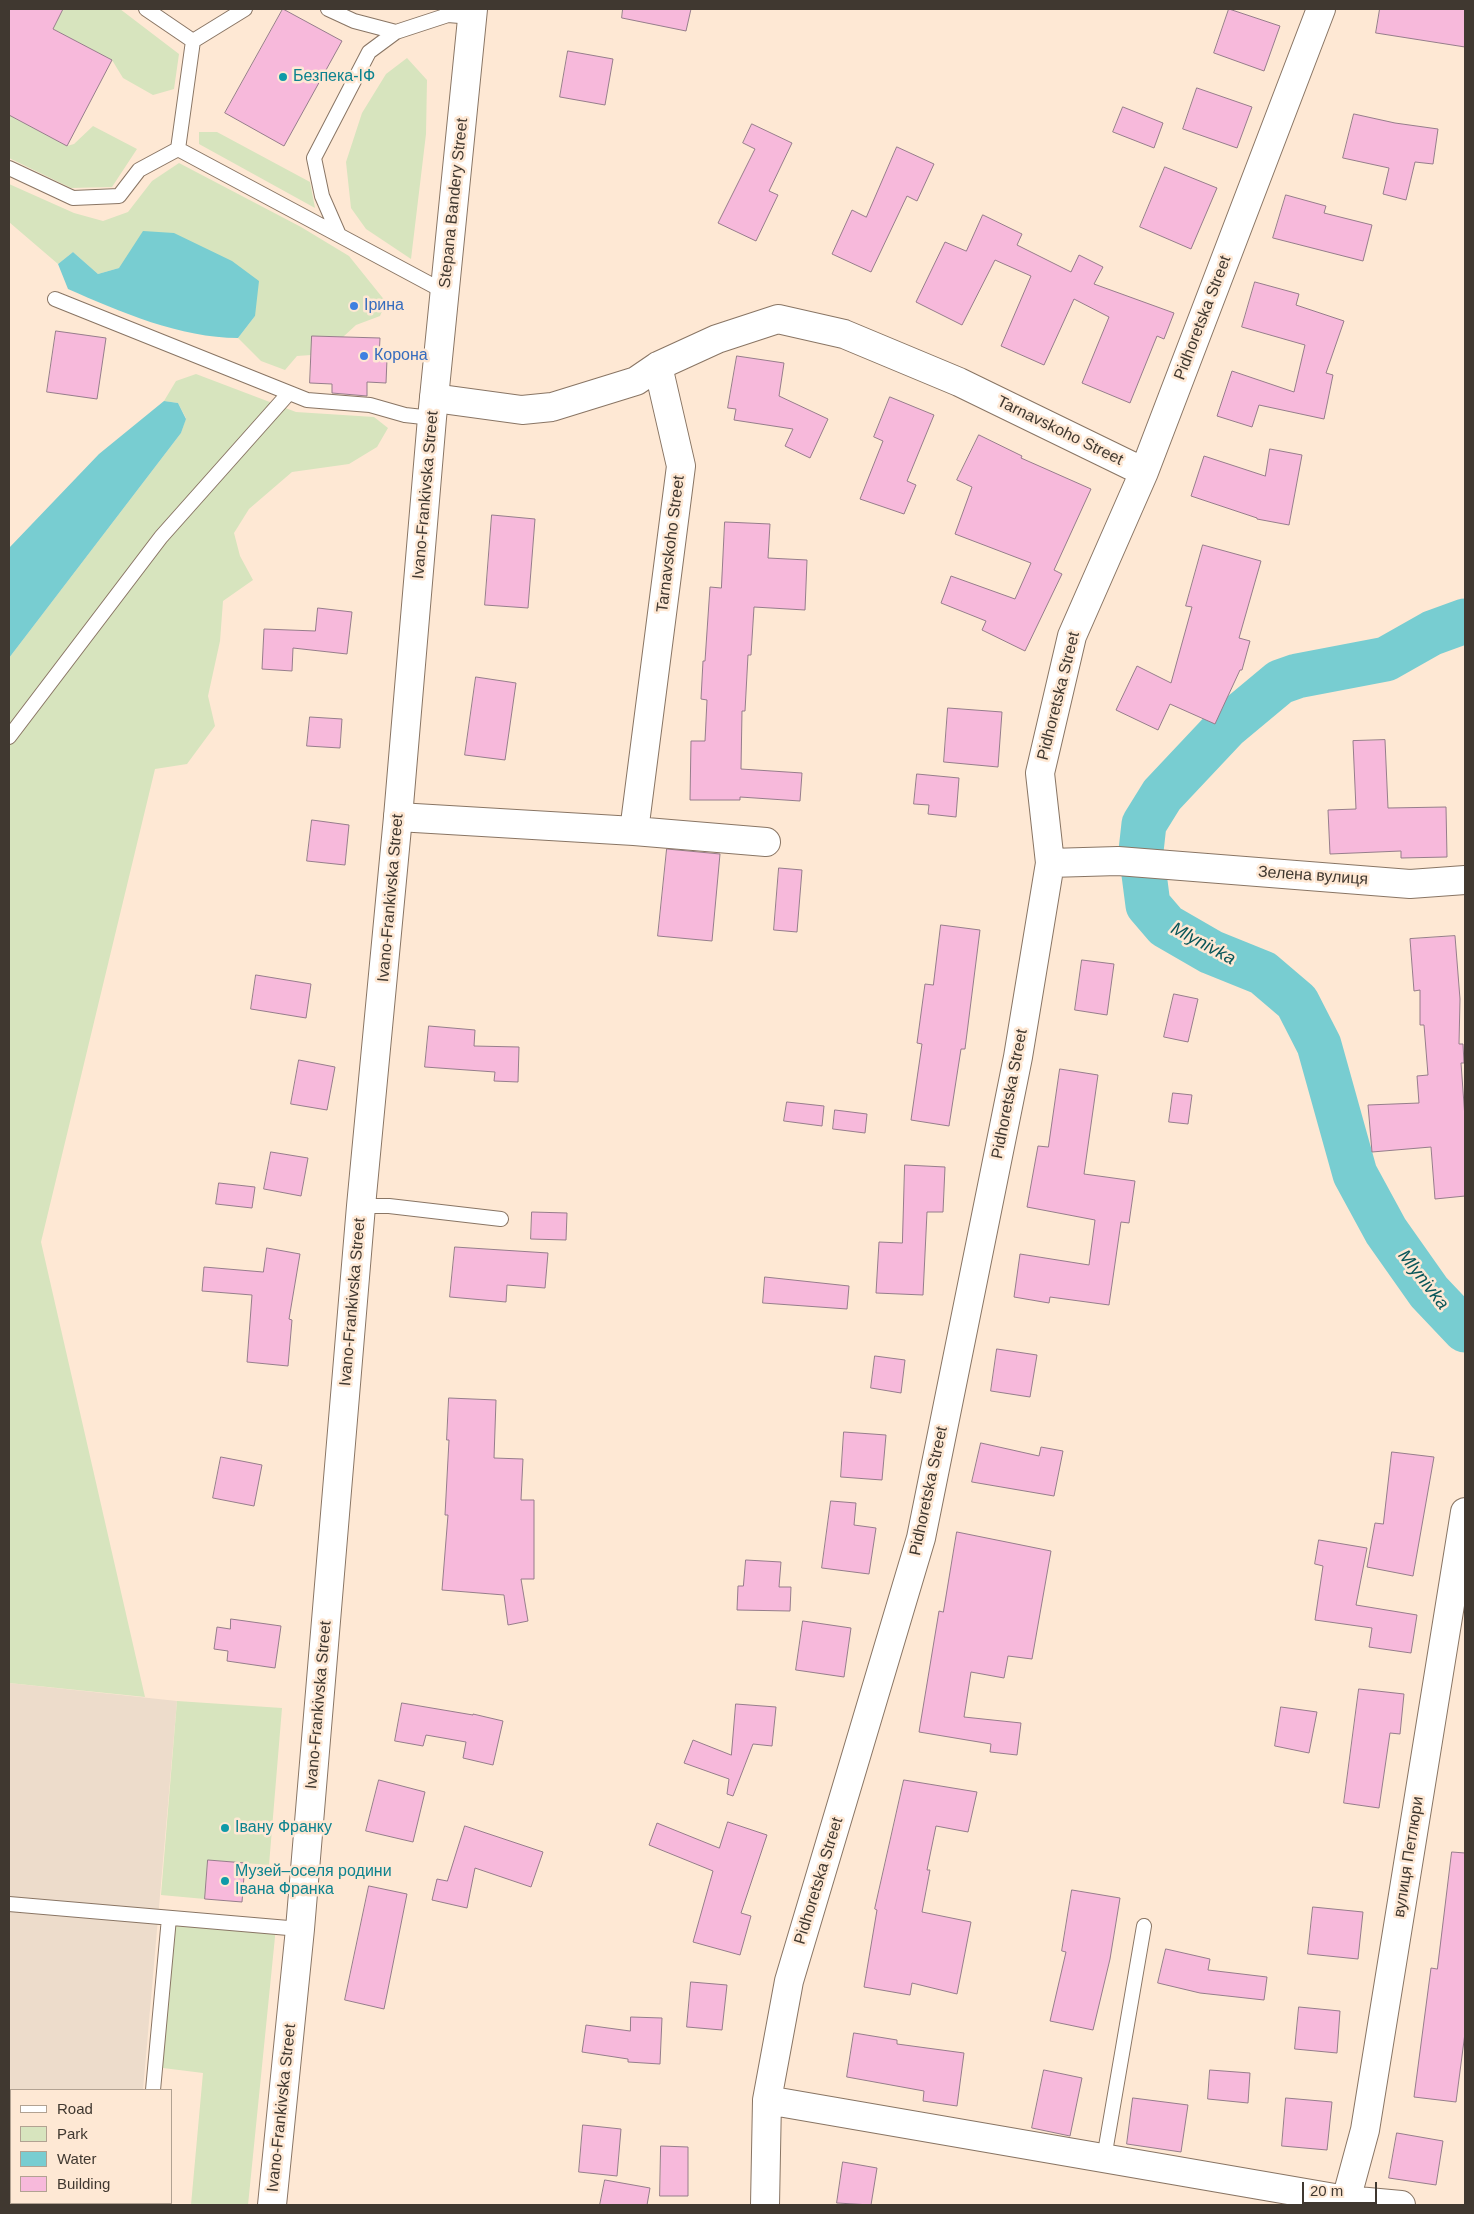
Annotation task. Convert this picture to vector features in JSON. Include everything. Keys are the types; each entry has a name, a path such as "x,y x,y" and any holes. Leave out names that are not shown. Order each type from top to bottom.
{"street":[{"name":"Pidhoretska Street","path":"765,2205 768,2100 789,1981 920,1538 1018,1057 1050,863 1040,773 1070,645 1144,472 1321,9"},
{"name":"Stepana Bandery Street","path":"433,408 473,13"},
{"name":"Tarnavskoho Street","path":"634,831 681,466 658,366 717,339 778,319 844,334 960,382 1144,472"},
{"path":"433,408 522,410 552,407 636,380 658,366"},
{"name":"Ivano-Frankivska Street","path":"272,2205 300,1929 361,1206 398,816 433,408"},
{"path":"398,816 634,831 766,842"},
{"name":"Зелена вулиця","path":"1050,863 1118,861 1410,884 1465,880"},
{"name":"вулиця Петлюри","path":"1346,2200 1365,2130 1465,1512"},
{"path":"768,2100 1346,2200 1401,2205"}],"lane":[{"path":"146,9 193,41"},
{"path":"193,41 245,9"},
{"path":"328,9 354,21 396,32"},
{"path":"339,235 322,196 314,158 369,52 396,32 448,15 473,13"},
{"path":"178,149 193,41"},
{"path":"178,149 445,292"},
{"path":"9,168 73,198 119,196 139,170 178,149"},
{"path":"55,299 307,400 370,405 405,416 433,408"},
{"path":"9,737 161,537 289,393"},
{"path":"361,1206 389,1206 501,1219"},
{"path":"9,1904 300,1929"},
{"path":"153,2089 169,1918"},
{"path":"1104,2158 1144,1926"}],"shaded area":[{"path":"9,1683 177,1701 143,2089 10,2089 10,2204 132,2204 9,2205"}],"green space":[{"path":"63,9 120,9 179,54 174,89 153,95 123,78 112,60 53,29"},
{"path":"407,58 427,80 426,134 411,259 366,229 351,208 346,162 362,113 386,74"},
{"path":"9,115 67,146 74,144 93,126 137,149 112,187 71,188 9,158"},
{"path":"199,132 217,132 310,182 315,208 199,144"},
{"path":"179,163 301,227 349,256 386,302 380,316 356,325 343,337 312,336 311,355 297,356 285,370 261,361 238,338 255,316 119,268 98,274 73,252 58,264 9,222 9,184 74,213 103,221 128,212 152,181"},
{"path":"196,374 296,412 374,417 388,428 377,447 349,464 292,472 249,509 234,533 240,556 253,580 223,601 220,641 208,696 215,726 187,764 155,769 41,1242 145,1697 9,1683 9,658 181,433 186,418 178,403 164,401 176,381"},
{"path":"177,1701 282,1708 269,1865 208,1860 205,1899 161,1895"},
{"path":"169,1918 276,1927 248,2205 191,2205 203,2073 155,2067"}],"water":[{"path":"143,231 174,233 232,261 259,281 255,316 238,338 216,337 173,329 130,315 68,289 58,264 73,252 98,274 119,268"},
{"path":"164,401 178,403 186,419 181,433 9,658 9,548 99,454"}],"building":[{"path":"9,9 63,9 53,29 112,60 67,146 9,115"},
{"name":"Безпека-ІФ","path":"283,9 342,41 284,146 225,113"},
{"path":"623,9 691,9 686,31 622,18"},
{"path":"1229,9 1280,26 1264,71 1214,53"},
{"path":"1380,9 1465,9 1465,47 1376,33"},
{"path":"568,51 613,59 605,105 560,97"},
{"path":"1197,88 1252,107 1237,148 1183,129"},
{"path":"1123,107 1163,123 1154,148 1113,132"},
{"path":"1354,114 1395,123 1438,129 1433,164 1415,162 1406,200 1383,194 1389,168 1343,158"},
{"path":"752,124 792,143 769,191 778,195 756,241 718,223 755,149 743,143"},
{"path":"897,147 934,164 917,201 907,196 871,272 832,254 852,210 866,217"},
{"path":"1165,167 1217,188 1191,249 1140,227"},
{"path":"1286,195 1326,206 1324,213 1372,225 1363,261 1273,238"},
{"path":"983,215 1022,234 1017,245 1071,272 1079,255 1103,267 1094,284 1174,313 1164,339 1157,336 1130,403 1082,383 1109,317 1074,299 1044,365 1001,346 1031,276 995,260 962,325 916,302 945,242 966,251"},
{"path":"1255,282 1299,294 1296,305 1344,321 1326,373 1333,375 1324,419 1259,405 1252,427 1217,416 1232,371 1294,392 1305,345 1242,327"},
{"path":"56,331 106,338 97,399 47,392"},
{"path":"312,336 380,338 379,358 387,359 386,383 367,382 367,396 332,393 332,384 310,383"},
{"path":"737,356 784,363 779,396 828,419 810,458 785,446 793,429 734,420 736,409 728,408"},
{"path":"890,397 934,415 907,481 916,485 904,514 860,499 883,441 874,437"},
{"path":"979,435 1022,456 1021,458 1091,489 1054,570 1062,574 1025,651 982,630 986,621 941,603 951,576 1015,599 1031,563 955,534 972,487 957,480"},
{"path":"1270,449 1302,455 1289,525 1257,519 1191,496 1204,456 1265,476"},
{"path":"492,515 535,519 528,608 485,605"},
{"path":"725,522 770,524 768,558 807,560 805,610 754,607 751,655 748,655 745,711 742,711 741,769 802,773 800,801 740,797 740,800 690,800 691,741 705,741 707,700 701,699 703,661 705,661 710,587 721,588"},
{"path":"1203,545 1261,561 1239,638 1250,641 1242,670 1240,670 1215,724 1170,704 1158,730 1116,710 1137,666 1171,683 1192,607 1186,606"},
{"path":"318,608 352,612 347,654 293,648 292,671 262,669 264,629 315,631"},
{"path":"476,677 516,683 505,760 465,755"},
{"path":"948,708 1002,712 998,767 944,762"},
{"path":"310,717 342,719 340,748 307,746"},
{"path":"1385,740 1388,808 1446,807 1447,857 1401,858 1401,851 1330,854 1328,810 1356,809 1353,741"},
{"path":"917,774 959,778 956,817 928,814 929,805 914,804"},
{"path":"312,820 349,825 345,865 307,861"},
{"path":"667,849 720,854 712,941 658,936"},
{"path":"779,868 802,870 797,932 774,930"},
{"path":"941,925 980,930 965,1049 961,1049 949,1126 911,1120 922,1044 917,1043 925,984 933,985"},
{"path":"1455,936 1460,999 1459,1044 1463,1044 1464,1063 1461,1063 1465,1118 1465,1196 1435,1199 1431,1147 1372,1152 1368,1105 1419,1103 1417,1076 1428,1075 1424,1025 1420,1025 1420,990 1414,991 1410,939"},
{"path":"1082,960 1114,964 1107,1015 1075,1010"},
{"path":"256,975 311,984 306,1018 251,1009"},
{"path":"1174,994 1198,999 1188,1042 1164,1037"},
{"path":"429,1026 475,1030 474,1046 519,1047 518,1082 494,1081 495,1072 425,1067"},
{"path":"299,1060 335,1067 327,1110 291,1104"},
{"path":"1060,1069 1098,1075 1084,1174 1135,1181 1129,1223 1121,1222 1109,1305 1050,1297 1049,1303 1014,1297 1020,1254 1089,1265 1095,1220 1027,1207 1038,1146 1048,1147"},
{"path":"1173,1093 1192,1095 1188,1124 1169,1122"},
{"path":"787,1102 824,1106 822,1126 784,1121"},
{"path":"835,1110 867,1114 865,1133 833,1129"},
{"path":"271,1152 308,1158 301,1196 264,1189"},
{"path":"905,1165 945,1167 943,1212 927,1212 923,1295 876,1293 879,1242 902,1243"},
{"path":"219,1183 255,1187 252,1208 216,1204"},
{"path":"532,1212 567,1213 566,1240 531,1239"},
{"path":"455,1247 548,1253 545,1288 507,1285 506,1302 450,1297"},
{"path":"267,1248 300,1254 289,1319 292,1320 288,1366 247,1362 252,1295 202,1291 204,1267 263,1272"},
{"path":"765,1277 849,1286 847,1309 763,1303"},
{"path":"997,1349 1037,1355 1030,1397 991,1391"},
{"path":"875,1356 905,1360 901,1393 871,1388"},
{"path":"449,1398 496,1400 494,1458 523,1459 521,1500 534,1500 534,1579 521,1579 528,1621 508,1625 504,1595 442,1590 448,1515 445,1515"},
{"path":"844,1432 886,1435 882,1480 841,1477"},
{"path":"981,1443 1039,1456 1041,1447 1063,1451 1054,1496 972,1482"},
{"path":"1392,1452 1434,1457 1413,1576 1367,1567 1375,1523 1383,1524"},
{"path":"221,1457 262,1465 254,1506 213,1498"},
{"path":"831,1501 856,1503 854,1525 876,1528 869,1574 822,1568"},
{"path":"957,1532 1051,1551 1032,1659 1008,1656 1004,1678 971,1672 964,1717 1021,1723 1017,1755 990,1752 991,1744 919,1732 939,1611 943,1612"},
{"path":"1319,1540 1367,1548 1356,1605 1417,1615 1411,1653 1369,1647 1372,1628 1315,1620 1323,1566 1315,1564"},
{"path":"746,1560 781,1562 779,1587 791,1587 790,1611 737,1610 738,1586 743,1586"},
{"path":"231,1619 281,1626 275,1668 227,1661 228,1651 214,1649 217,1627 230,1629"},
{"path":"803,1621 851,1628 844,1677 796,1670"},
{"path":"1359,1689 1404,1694 1400,1734 1390,1733 1379,1808 1344,1803"},
{"path":"402,1703 473,1714 503,1721 493,1765 463,1758 466,1742 426,1735 423,1746 395,1741"},
{"path":"736,1704 776,1707 772,1746 753,1744 733,1796 727,1794 729,1779 684,1763 693,1740 731,1755"},
{"path":"1281,1707 1317,1712 1309,1753 1275,1746"},
{"path":"379,1780 425,1792 413,1842 366,1831"},
{"path":"904,1780 977,1792 968,1832 936,1826 927,1870 930,1870 922,1912 971,1922 957,1994 912,1983 910,1995 864,1987 877,1910 875,1909"},
{"path":"728,1822 767,1835 741,1913 751,1916 740,1955 693,1942 713,1871 649,1845 657,1823 719,1848"},
{"path":"465,1826 543,1852 531,1887 475,1868 467,1908 432,1900 437,1879 447,1881"},
{"path":"1452,1852 1465,1853 1465,2033 1456,2102 1414,2097 1431,1968 1437,1969"},
{"name":"Музей–оселя родини Івана Франка","path":"208,1860 245,1863 242,1902 205,1899"},
{"path":"369,1886 407,1894 384,2009 345,2000"},
{"path":"1072,1890 1120,1898 1110,1959 1093,2030 1050,2021 1066,1952 1062,1951"},
{"path":"1313,1907 1363,1912 1358,1959 1308,1954"},
{"path":"1166,1949 1210,1959 1208,1970 1267,1977 1264,2000 1200,1993 1158,1983"},
{"path":"691,1982 727,1985 722,2030 687,2027"},
{"path":"1299,2007 1340,2011 1337,2053 1295,2049"},
{"path":"631,2017 662,2018 660,2064 628,2062 628,2059 582,2052 586,2025 630,2031"},
{"path":"854,2033 897,2040 897,2044 964,2053 957,2106 923,2101 924,2091 847,2077"},
{"path":"1044,2070 1082,2078 1070,2136 1032,2128"},
{"path":"1210,2070 1250,2073 1248,2103 1208,2099"},
{"path":"1133,2098 1188,2105 1181,2152 1127,2144"},
{"path":"1286,2098 1332,2102 1327,2150 1282,2146"},
{"path":"583,2125 621,2129 617,2176 579,2172"},
{"path":"1397,2133 1443,2141 1436,2185 1389,2178"},
{"path":"661,2146 688,2147 688,2196 660,2196"},
{"path":"843,2162 877,2168 871,2205 837,2203"},
{"path":"605,2180 650,2188 647,2205 600,2205"}],"waterway":[{"name":"Mlynivka","path":"1465,621 1432,633 1386,659 1297,676 1280,682 1226,727 1162,795 1144,824 1141,851 1148,905 1166,926 1211,952 1263,973 1297,1002 1319,1045 1355,1174 1386,1231 1429,1292 1465,1330"}],"place":[{"name":"Безпека-ІФ","path":"283,77"},
{"name":"Ірина","path":"354,306"},
{"name":"Корона","path":"364,356"},
{"name":"Івану Франку","path":"225,1828"},
{"name":"Музей–оселя родини Івана Франка","path":"225,1881"}]}
